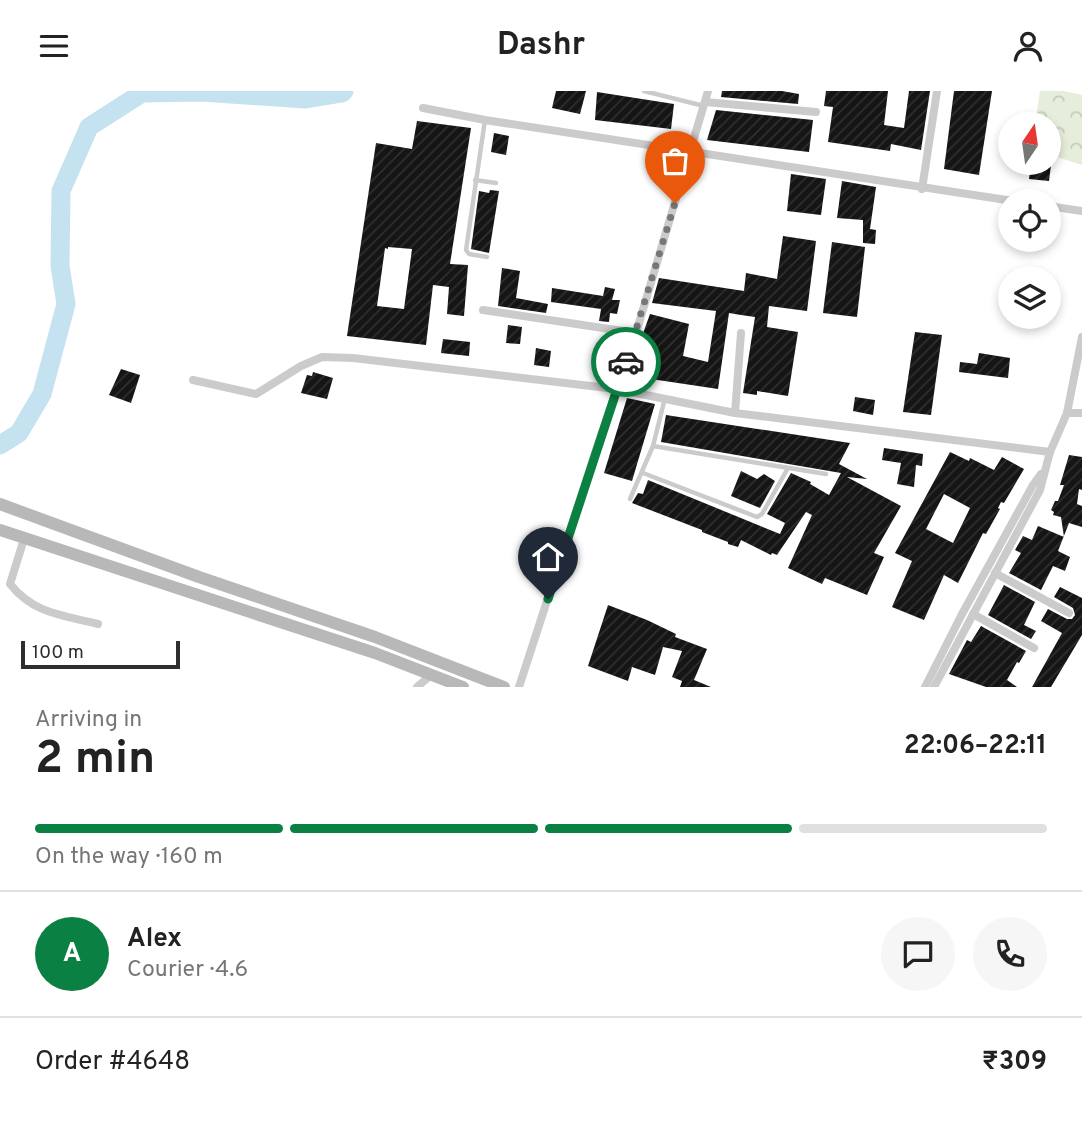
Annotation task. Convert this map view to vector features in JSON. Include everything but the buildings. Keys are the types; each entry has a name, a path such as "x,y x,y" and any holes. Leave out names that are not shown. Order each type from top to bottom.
{"main road":[{"path":"0,504 199,577 375,637 504,687"},
{"path":"0,530 375,653 463,687"}],"street":[{"path":"519,687 636,333 708,91"},
{"path":"922,189 937,91"},
{"path":"705,104 816,112"},
{"path":"423,108 485,120 998,199"},
{"path":"1061,208 1082,211"},
{"path":"484,310 636,333"},
{"path":"735,413 741,333"},
{"path":"934,687 1040,490 1050,452 1067,413 1082,337"},
{"path":"193,380 256,394 301,366 327,356 616,389 735,413 1050,452"},
{"path":"1067,413 1082,413"},
{"path":"925,687 1033,485 1045,469"},
{"path":"24,539 10,584 23,599 41,610 98,624"},
{"path":"995,573 1069,613"},
{"path":"973,614 1034,648"},
{"path":"417,687 431,674"}],"lane":[{"path":"644,91 705,104"},
{"path":"485,120 466,250 469,254 488,257"},
{"path":"475,180 496,183"},
{"path":"630,499 653,446 665,397"},
{"path":"653,446 826,474"},
{"path":"643,473 757,517 762,515 788,468"}],"green space":[{"path":"1040,91 1064,91 1082,95 1082,165 1061,158 1061,112 1037,112"}],"waterway":[{"path":"0,445 19,433 42,394 66,304 60,266 61,191 89,127 142,93 201,92 306,99 344,91"}],"way so far":[{"path":"626,362 675,203"}],"route":[{"path":"548,599 626,362"}]}
